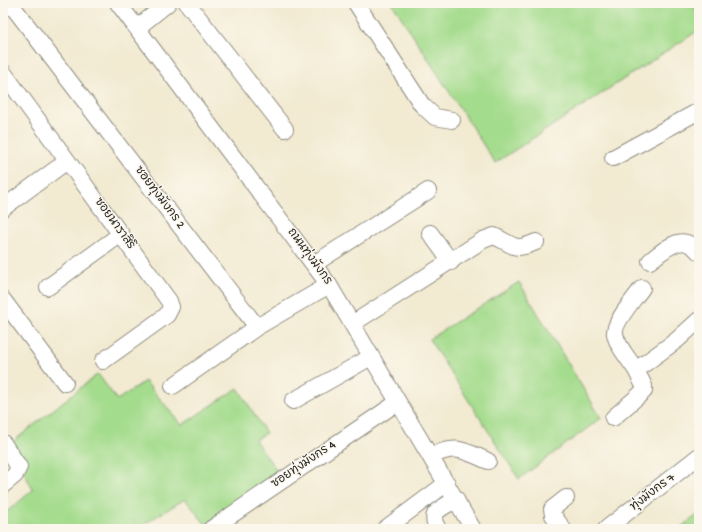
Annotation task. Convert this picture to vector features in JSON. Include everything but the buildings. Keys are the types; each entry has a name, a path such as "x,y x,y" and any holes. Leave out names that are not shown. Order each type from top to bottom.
{"street":[{"name":"ซอยทุ่งมังกร 2","path":"10,3 257,327"},
{"name":"ถนนทุ่งมังกร","path":"118,3 329,285 447,483 472,529"},
{"path":"137,28 168,3"},
{"path":"187,3 285,129"},
{"path":"356,3 422,105 435,116 452,120"},
{"name":"ซอยนาราสิริ","path":"3,72 8,90 67,161 169,301 171,307 167,315 103,361"},
{"path":"613,158 699,111"},
{"path":"3,208 67,161"},
{"path":"314,264 428,191"},
{"path":"430,233 451,262"},
{"path":"48,287 121,234"},
{"path":"352,324 451,262 483,240 494,236 517,248 522,248 536,242"},
{"path":"650,261 676,244 683,242 689,243 699,252"},
{"path":"173,386 257,327 329,285"},
{"path":"613,418 644,391 636,370 616,339 614,333 616,324 642,288"},
{"path":"3,300 65,383"},
{"path":"636,370 677,340 699,320"},
{"path":"293,401 371,357"},
{"name":"ซอยทุ่งมังกร 4","path":"211,529 398,402"},
{"path":"3,443 19,467 15,475 3,485"},
{"path":"430,456 451,448 460,450 488,462"},
{"name":"ทุ่งมังกร 7","path":"606,529 699,456"},
{"path":"385,529 447,483"},
{"path":"563,529 553,515 552,509 566,498"},
{"path":"438,529 433,521 435,513 456,499"}],"green space":[{"path":"392,3 693,3 699,19 699,30 495,163"},
{"path":"519,282 601,418 519,479 429,339"},
{"path":"98,374 117,400 145,381 182,425 238,388 266,433 255,440 282,478 207,526 185,499 136,529 3,529 3,515 33,490 10,444"},
{"path":"699,514 699,529 678,529"}]}
